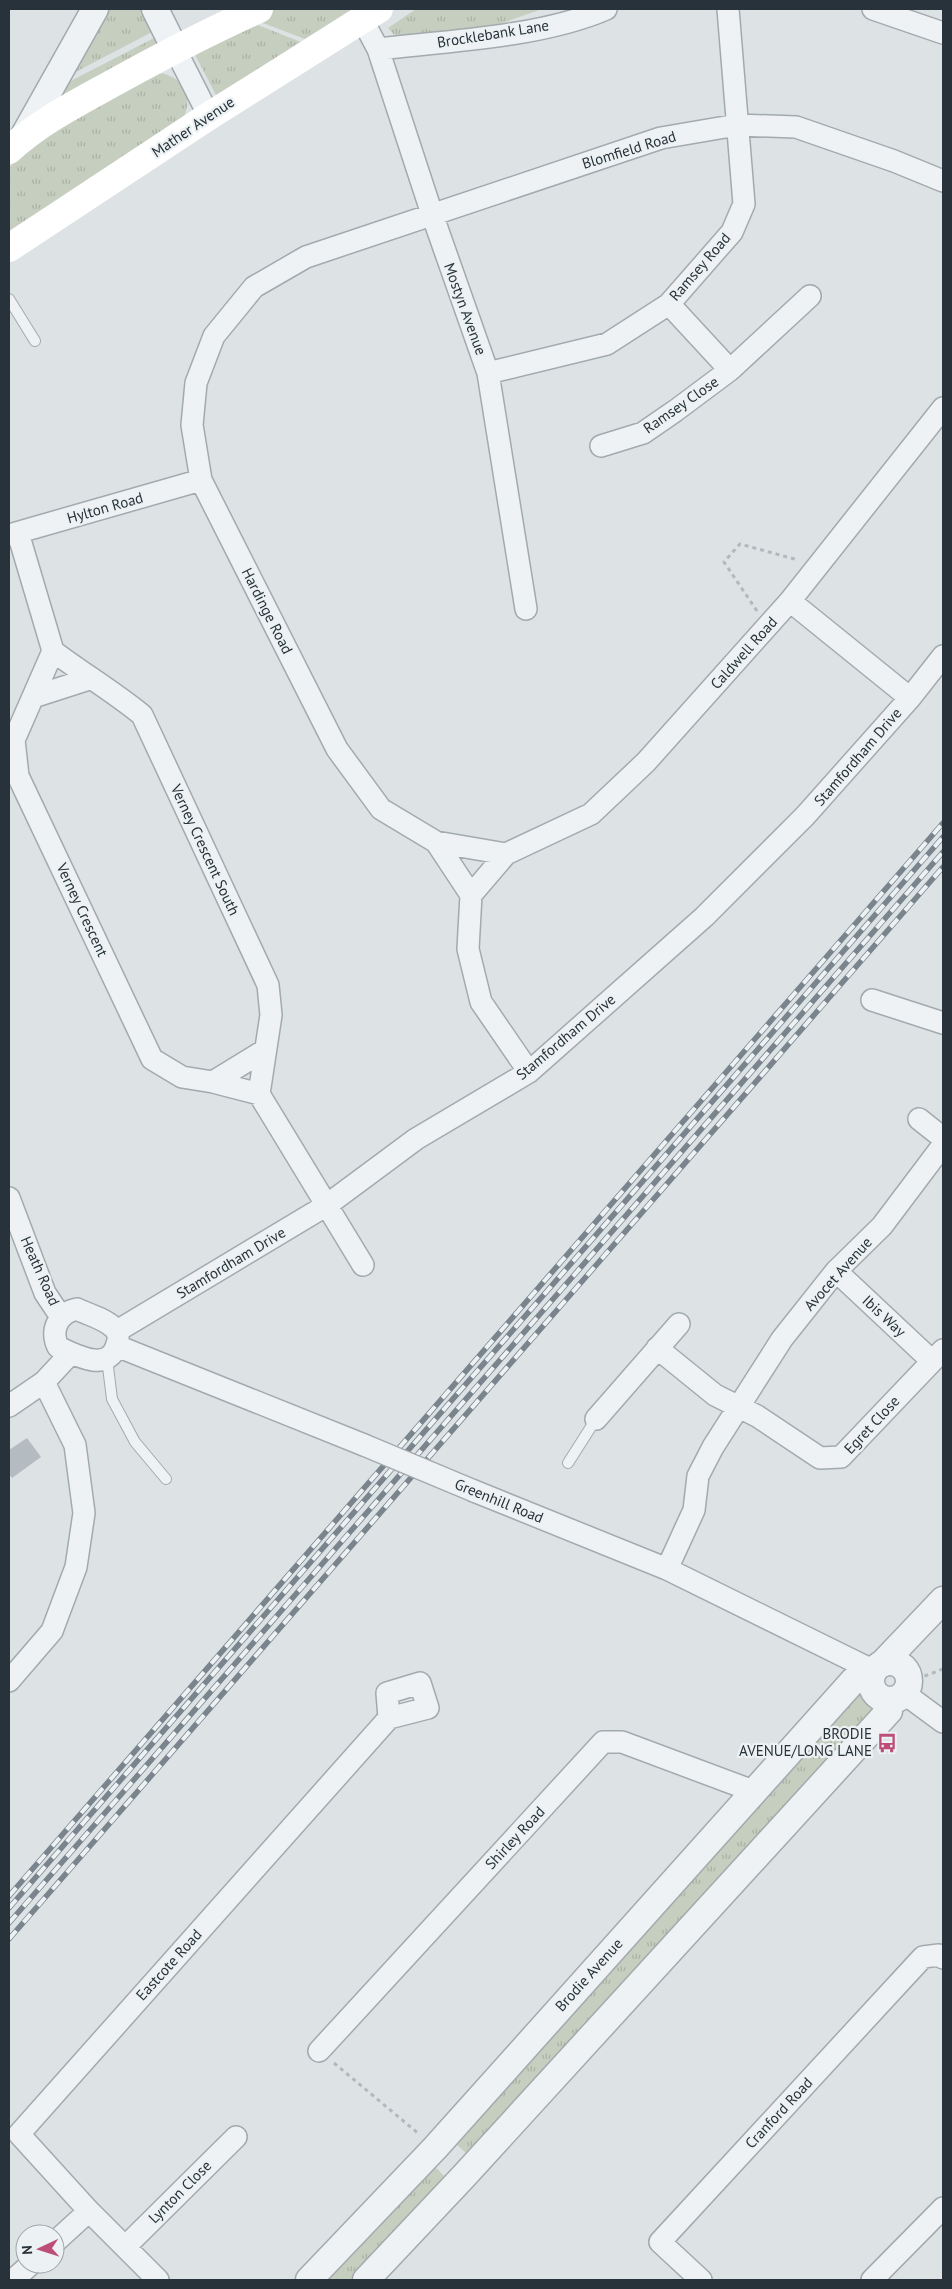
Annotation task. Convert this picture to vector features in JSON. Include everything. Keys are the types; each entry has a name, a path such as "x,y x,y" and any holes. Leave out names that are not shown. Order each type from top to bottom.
{"main road":[{"path":"16,144 81,101 175,49 259,9"},
{"name":"Mather Avenue","path":"9,248 209,116 371,14"}],"street":[{"path":"16,144 95,9"},
{"path":"155,9 209,116"},
{"name":"Brocklebank Lane","path":"378,50 508,34 586,18 606,9"},
{"name":"Ramsey Road","path":"488,373 607,344 669,304 732,232 744,204 728,9"},
{"path":"873,9 943,33"},
{"name":"Mostyn Avenue","path":"371,14 378,50 432,214 488,373 526,609"},
{"name":"Blomfield Road","path":"432,214 661,138 737,125 796,127 894,161 943,182"},
{"name":"Hardinge Road","path":"432,214 306,257 254,287 214,336 196,383 192,425 201,480 337,749 381,809 436,842 471,896"},
{"name":"Ramsey Close","path":"601,446 643,433 730,370 810,296"},
{"name":"Ramsey Close","path":"669,304 730,370"},
{"name":"Caldwell Road","path":"471,896 506,854 591,814 646,762 790,602 943,408"},
{"name":"Hylton Road","path":"13,534 201,480"},
{"path":"13,534 53,651"},
{"path":"790,602 910,698"},
{"name":"Verney Crescent South","path":"53,651 89,679 118,695 142,715 268,985 271,1015 258,1094"},
{"name":"Verney Crescent","path":"53,651 14,740 18,776 152,1059 182,1077 213,1082 258,1094"},
{"name":"Stamfordham Drive","path":"114,1345 327,1205 416,1139 529,1072 704,917 805,816 910,698 943,656"},
{"path":"34,697 89,679"},
{"path":"436,842 506,854"},
{"path":"471,896 468,950 481,1002 529,1072"},
{"path":"872,1000 943,1023"},
{"path":"213,1082 265,1050"},
{"path":"258,1094 363,1265"},
{"path":"919,1119 943,1138"},
{"name":"Avocet Avenue","path":"667,1569 694,1510 698,1476 713,1447 782,1339 836,1271 882,1226 943,1145"},
{"name":"Heath Road","path":"9,1200 45,1292 60,1317"},
{"name":"Ibis Way","path":"836,1271 938,1355"},
{"path":"77,1309 108,1324 114,1345 94,1361 58,1347 55,1339 55,1328 60,1317 68,1311 77,1309"},
{"path":"596,1419 679,1324"},
{"name":"Greenhill Road","path":"114,1345 667,1569 876,1671"},
{"path":"657,1348 715,1396 739,1406"},
{"path":"9,1406 44,1382 71,1353"},
{"name":"Egret Close","path":"739,1406 820,1458 842,1457 938,1355"},
{"path":"9,1681 52,1631 76,1567 84,1513 75,1445 44,1382"},
{"path":"903,1688 877,1695 873,1690 876,1671 937,1607"},
{"path":"366,2280 464,2176 889,1711 903,1688 937,1607"},
{"path":"876,1671 889,1662 901,1666 903,1688 943,1722"},
{"name":"Brodie Avenue","path":"309,2280 435,2148 854,1680 876,1671"},
{"name":"Eastcote Road","path":"89,2211 19,2134 389,1718"},
{"name":"Shirley Road","path":"319,2051 603,1742 622,1742 753,1791"},
{"name":"Cranford Road","path":"701,2280 660,2242 923,1958 939,1956 943,1958"},
{"name":"Lynton Close","path":"125,2247 236,2137"},
{"path":"435,2148 464,2176"},
{"path":"872,2280 943,2208"},
{"path":"65,2233 89,2211 158,2280"}],"lane":[{"path":"9,299 35,341"},
{"path":"114,1345 112,1399 135,1442 166,1480"},
{"path":"568,1463 596,1419"}],"path":[{"path":"767,627 724,562 729,556 740,544 818,566"},
{"path":"903,1688 943,1670"},
{"path":"319,2051 435,2148"}],"green space":[{"path":"106,9 145,9 154,31 66,77"},
{"path":"271,9 352,9 305,39 255,20"},
{"path":"416,9 542,9 497,25 396,37 388,28"},
{"path":"250,22 301,42 217,97 193,51"},
{"path":"156,37 161,45 53,104 59,87"},
{"path":"155,73 172,77 183,87 187,102 183,119 9,237 9,167 55,131"},
{"path":"855,1689 878,1708 470,2157 453,2141"},
{"path":"432,2164 449,2181 354,2280 322,2280"}],"building":[{"path":"27,1438 41,1457 12,1478 9,1474 9,1450"}],"railway":[{"path":"9,1896 943,823"},
{"path":"9,1908 943,837"},
{"path":"9,1923 943,852"},
{"path":"9,1939 943,867"}],"place":[{"name":"BRODIE AVENUE/LONG LANE","path":"887,1743"}]}
